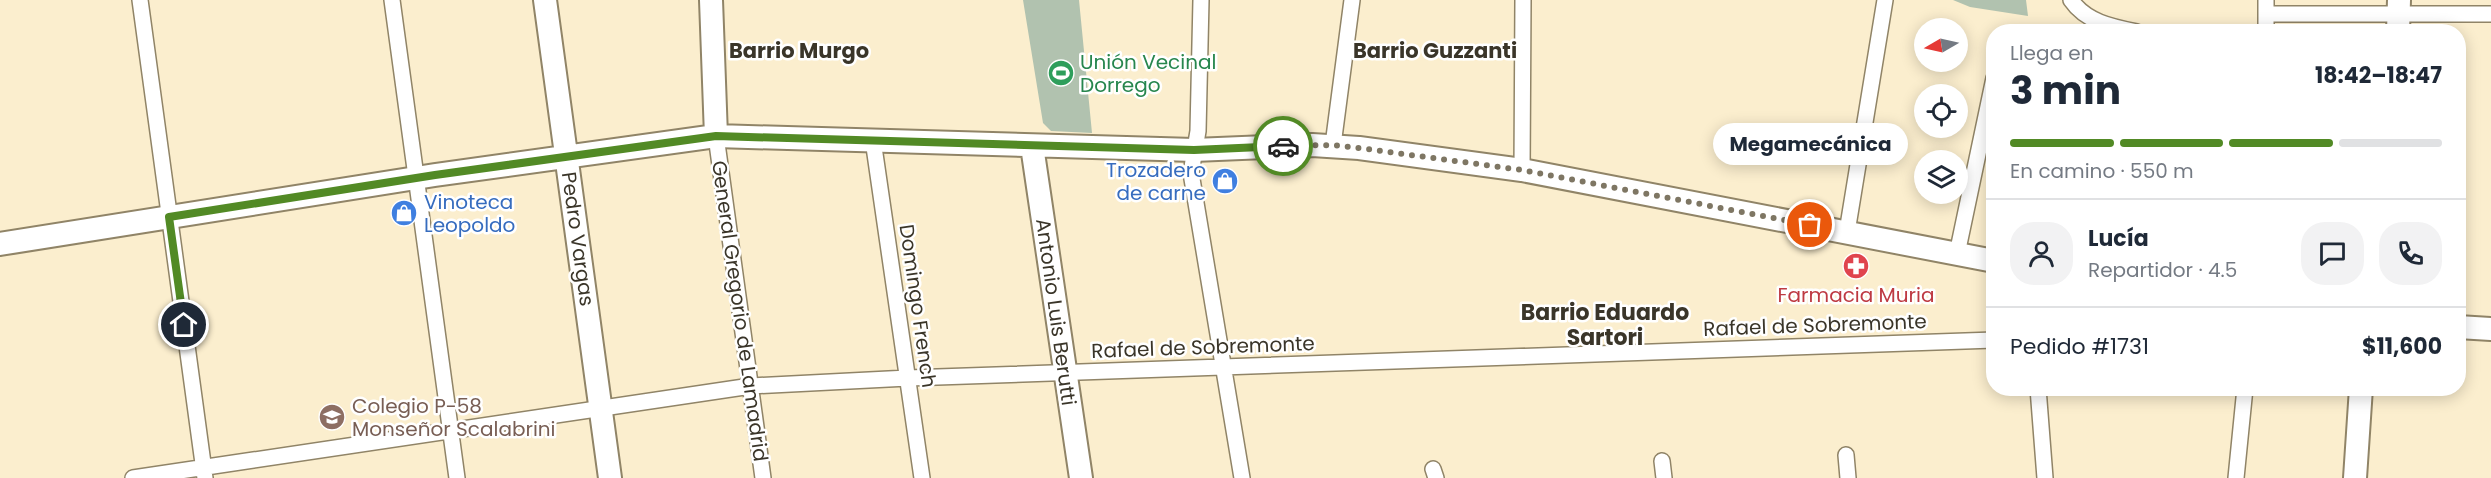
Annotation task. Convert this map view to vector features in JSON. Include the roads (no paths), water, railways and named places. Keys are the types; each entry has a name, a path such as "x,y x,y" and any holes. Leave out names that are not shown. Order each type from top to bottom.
{"street":[{"path":"140,0 204,472"},
{"path":"392,0 457,478"},
{"name":"Pedro Vargas","path":"545,0 610,478"},
{"name":"General Gregorio de Lamadrid","path":"711,0 716,136 763,478"},
{"path":"1201,0 1198,131 1191,173 1242,478"},
{"path":"1333,145 1352,0"},
{"path":"1522,170 1523,0"},
{"path":"1847,232 1885,0"},
{"path":"2071,0 2079,11 2102,24"},
{"path":"2266,24 2266,7 2399,15 2491,14"},
{"path":"1957,254 1986,116"},
{"path":"0,244 417,178 716,136 1194,150 1333,145 1522,170 1986,259"},
{"name":"Domingo French","path":"873,140 922,478"},
{"name":"Antonio Luis Berutti","path":"1032,146 1064,372 1082,478"},
{"path":"2466,327 2491,329"},
{"name":"Rafael de Sobremonte","path":"133,478 204,472 451,430 751,386 1064,372 1986,340"},
{"path":"2039,396 2045,478"},
{"path":"2236,478 2244,396"},
{"path":"2355,478 2360,396"},
{"path":"1846,455 1848,478"},
{"path":"1662,461 1664,478"}],"place":[{"name":"Unión Vecinal Dorrego","path":"1061,73"},
{"name":"Trozadero de carne","path":"1225,181"},
{"name":"Vinoteca Leopoldo","path":"404,213"},
{"name":"Megamecánica","path":"1810,225"},
{"name":"Farmacia Muria","path":"1856,266"},
{"name":"Colegio P-58 Monseñor Scalabrini","path":"332,417"}],"district":[{"name":"Barrio Murgo","path":"799,51"},
{"name":"Barrio Guzzanti","path":"1435,51"},
{"name":"Barrio Eduardo Sartori","path":"1605,324"}]}
